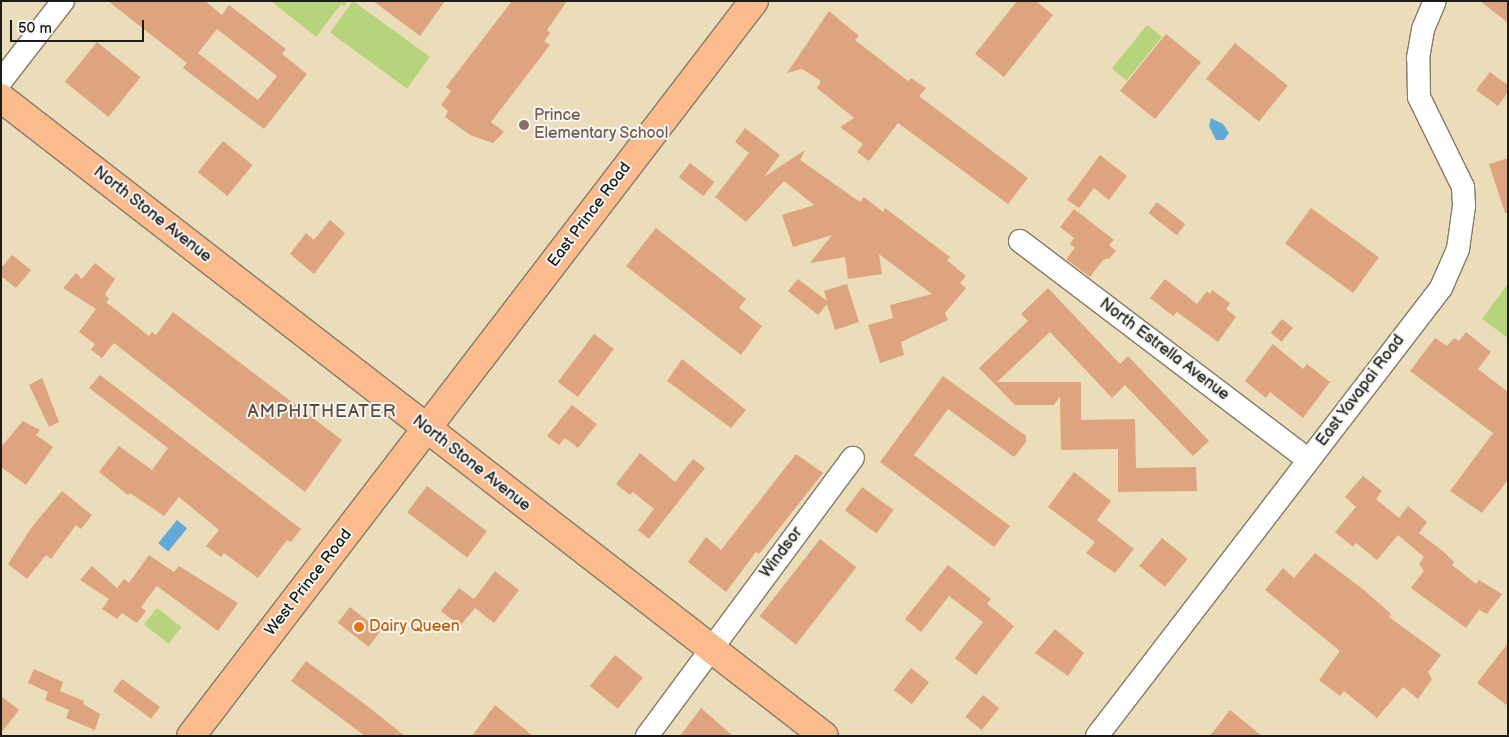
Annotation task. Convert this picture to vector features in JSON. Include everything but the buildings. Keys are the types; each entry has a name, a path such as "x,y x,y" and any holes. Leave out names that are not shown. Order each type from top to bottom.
{"main road":[{"name":"East Prince Road","path":"427,430 754,1"},
{"name":"North Stone Avenue","path":"1,98 824,736"},
{"name":"West Prince Road","path":"191,736 427,430"}],"street":[{"path":"1,81 63,1"},
{"name":"East Yavapai Road","path":"1097,736 1441,288 1458,249 1463,187 1419,97 1418,58 1423,29 1435,1"},
{"name":"North Estrella Avenue","path":"1020,241 1308,460"},
{"name":"Windsor","path":"647,736 853,458"}],"green space":[{"path":"271,1 348,1 344,6 341,4 316,37"},
{"path":"353,1 430,57 407,88 330,33"},
{"path":"1147,25 1162,37 1127,80 1112,69"},
{"path":"1508,284 1508,338 1482,319"},
{"path":"157,608 181,627 168,644 144,625"}],"water":[{"path":"1211,118 1223,124 1229,133 1224,140 1216,140 1209,126"},
{"path":"177,520 187,528 168,551 158,543"}],"place":[{"name":"Prince Elementary School","path":"524,125"},
{"name":"Dairy Queen","path":"359,627"}],"district":[{"name":"AMPHITHEATER","path":"322,412"}]}
